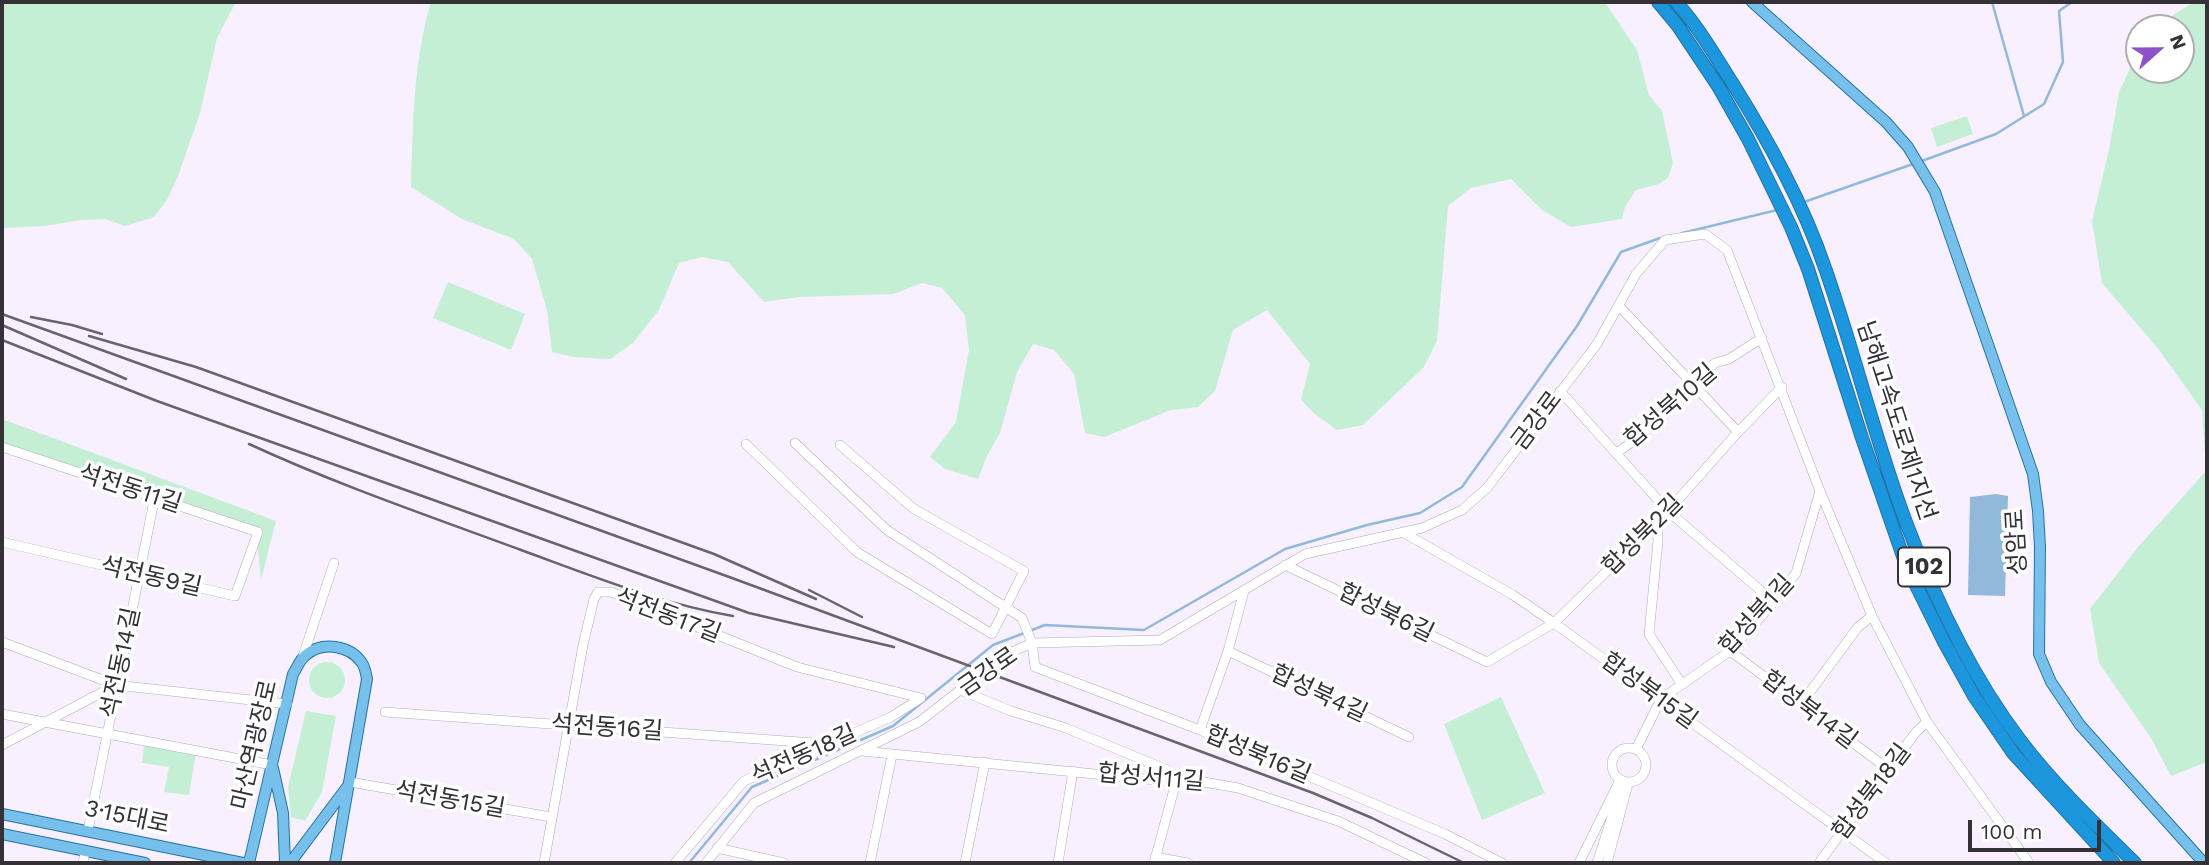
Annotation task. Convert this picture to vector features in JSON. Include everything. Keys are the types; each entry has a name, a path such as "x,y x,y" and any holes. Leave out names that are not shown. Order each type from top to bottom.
{"highway":[{"name":"남해고속도로제1지선","path":"1658,2 1678,26 1718,86 1791,227 1808,269 1906,565 1943,640 1974,696 2013,752 2114,863"},
{"name":"남해고속도로제1지선","path":"1676,2 1711,49 1752,114 1806,220 1825,268 1906,524 1931,583 1985,691 2020,741 2076,805 2136,863"}],"main road":[{"name":"성암로","path":"1752,2 1886,122 1908,147 1935,192 2033,474 2040,547 2039,654 2051,682 2080,725 2204,863"},
{"name":"마산역광장로","path":"249,863 293,674 303,656 317,648 330,645 348,651 363,663 367,679 335,863"},
{"path":"272,765 283,813 285,863"},
{"path":"290,863 350,782"},
{"name":"3·15대로","path":"2,814 243,863"},
{"name":"3·15대로","path":"2,834 84,858 145,863"}],"street":[{"name":"금강로","path":"706,863 754,803 919,722 1005,655 1031,642 1160,640 1305,554 1422,528 1462,510 1487,488 1597,344 1636,274 1665,240 1705,234 1727,250 1820,491 1872,616 1927,722 2028,863"},
{"path":"1619,306 1738,432"},
{"name":"합성북10길","path":"1617,453 1659,421 1691,384 1715,363 1729,359 1762,338"},
{"name":"합성북2길","path":"1487,662 1554,623 1657,523 1782,387"},
{"path":"1560,391 1668,511 1774,602"},
{"path":"795,443 887,530 1022,618 1031,642"},
{"path":"747,444 857,552 992,634 1024,571 914,509 840,444"},
{"name":"석전동11길","path":"2,447 258,532"},
{"name":"합성북1길","path":"1636,749 1661,699 1730,651 1796,573 1820,491"},
{"name":"석전동14길","path":"88,830 155,496"},
{"path":"1657,523 1658,541 1648,634 1681,683"},
{"name":"석전동9길","path":"2,542 235,596 258,532"},
{"name":"합성북15길","path":"1404,533 1513,595 1554,623 1886,863"},
{"path":"303,656 334,563"},
{"name":"합성북6길","path":"1285,565 1487,662"},
{"path":"1200,730 1228,651 1244,591"},
{"name":"석전동17길","path":"544,863 583,645 598,592 611,592 797,667 921,698"},
{"path":"1801,704 1858,628 1872,616"},
{"path":"2,642 116,685 287,704"},
{"name":"합성북16길","path":"1031,642 1035,667 1200,730 1445,834 1502,863"},
{"name":"합성북4길","path":"1228,651 1409,737"},
{"name":"합성북14길","path":"1730,651 1888,769"},
{"path":"2,744 116,685"},
{"path":"960,690 1010,711 1066,728 1170,771 1176,782 1154,860 1188,863"},
{"name":"석전동18길","path":"675,863 744,781 891,717 921,698"},
{"name":"석전동16길","path":"385,712 828,744"},
{"path":"2,714 272,765"},
{"name":"합성북18길","path":"1819,863 1917,731 1927,722"},
{"path":"1579,863 1624,781 1642,777 1647,766 1643,754 1636,749 1622,748 1614,756 1612,766 1624,781"},
{"name":"합성서11길","path":"862,751 1176,782 1198,781 1238,788 1338,821 1426,863"},
{"path":"870,863 892,755"},
{"path":"965,863 985,762"},
{"path":"1058,863 1073,771"},
{"path":"1597,863 1624,781"},
{"path":"1607,863 1624,781"},
{"name":"석전동15길","path":"350,782 551,817"},
{"path":"717,848 784,863"},
{"path":"1397,863 1401,851"}],"green space":[{"path":"2,2 236,2 217,38 200,113 178,176 167,200 154,217 125,226 105,219 2,228"},
{"path":"431,2 1605,2 1637,50 1649,95 1662,111 1673,163 1668,178 1659,184 1636,190 1625,207 1622,219 1571,227 1542,210 1511,179 1471,188 1448,206 1437,341 1424,367 1363,425 1337,430 1301,400 1310,364 1267,310 1233,330 1215,391 1198,407 1171,410 1104,437 1085,433 1074,374 1054,350 1033,344 1017,372 1000,433 978,479 945,469 930,457 956,422 969,350 965,315 942,288 922,283 893,294 799,297 764,302 728,262 702,257 679,263 659,310 633,343 610,359 573,357 552,352 547,310 532,259 514,239 462,219 411,187 417,71"},
{"path":"2193,2 2207,2 2207,762 2171,776 2151,738 2099,663 2090,609 2138,547 2206,471 2202,410 2160,351 2102,283 2092,221 2119,92 2125,79 2125,84 2195,84 2195,14 2175,14"},
{"path":"1967,116 1973,134 1937,147 1931,128"},
{"path":"448,282 525,314 511,350 433,318"},
{"path":"2,419 276,521 261,580 256,529 2,443"},
{"path":"327,662 340,667 345,680 340,693 327,698 314,693 309,680 314,667"},
{"path":"1501,697 1545,793 1482,820 1444,724"},
{"path":"306,711 336,716 322,792 305,821 291,817 288,787"},
{"path":"144,746 196,752 189,795 164,792 169,767 142,763"}],"water":[{"path":"1996,494 2008,496 2005,596 1968,595 1970,497"}],"waterway":[{"path":"1992,2 2024,116"},
{"path":"1919,162 1996,134 2044,104 2063,62 2059,11 2072,2"},
{"path":"1804,202 1913,164"},
{"path":"1682,233 1777,210"},
{"path":"689,863 752,787 893,726 993,645 1045,625 1144,630 1285,549 1420,513 1462,487 1577,326 1621,252 1660,238"}],"railway":[{"path":"2,314 732,578 1313,793 1372,818 1464,863"},
{"path":"31,317 102,334"},
{"path":"2,325 126,379"},
{"path":"89,336 196,367 714,554 816,599"},
{"path":"2,340 157,401 749,613 894,647"},
{"path":"249,444 350,487 599,579 679,604 733,616"},
{"path":"809,590 862,617"}]}
